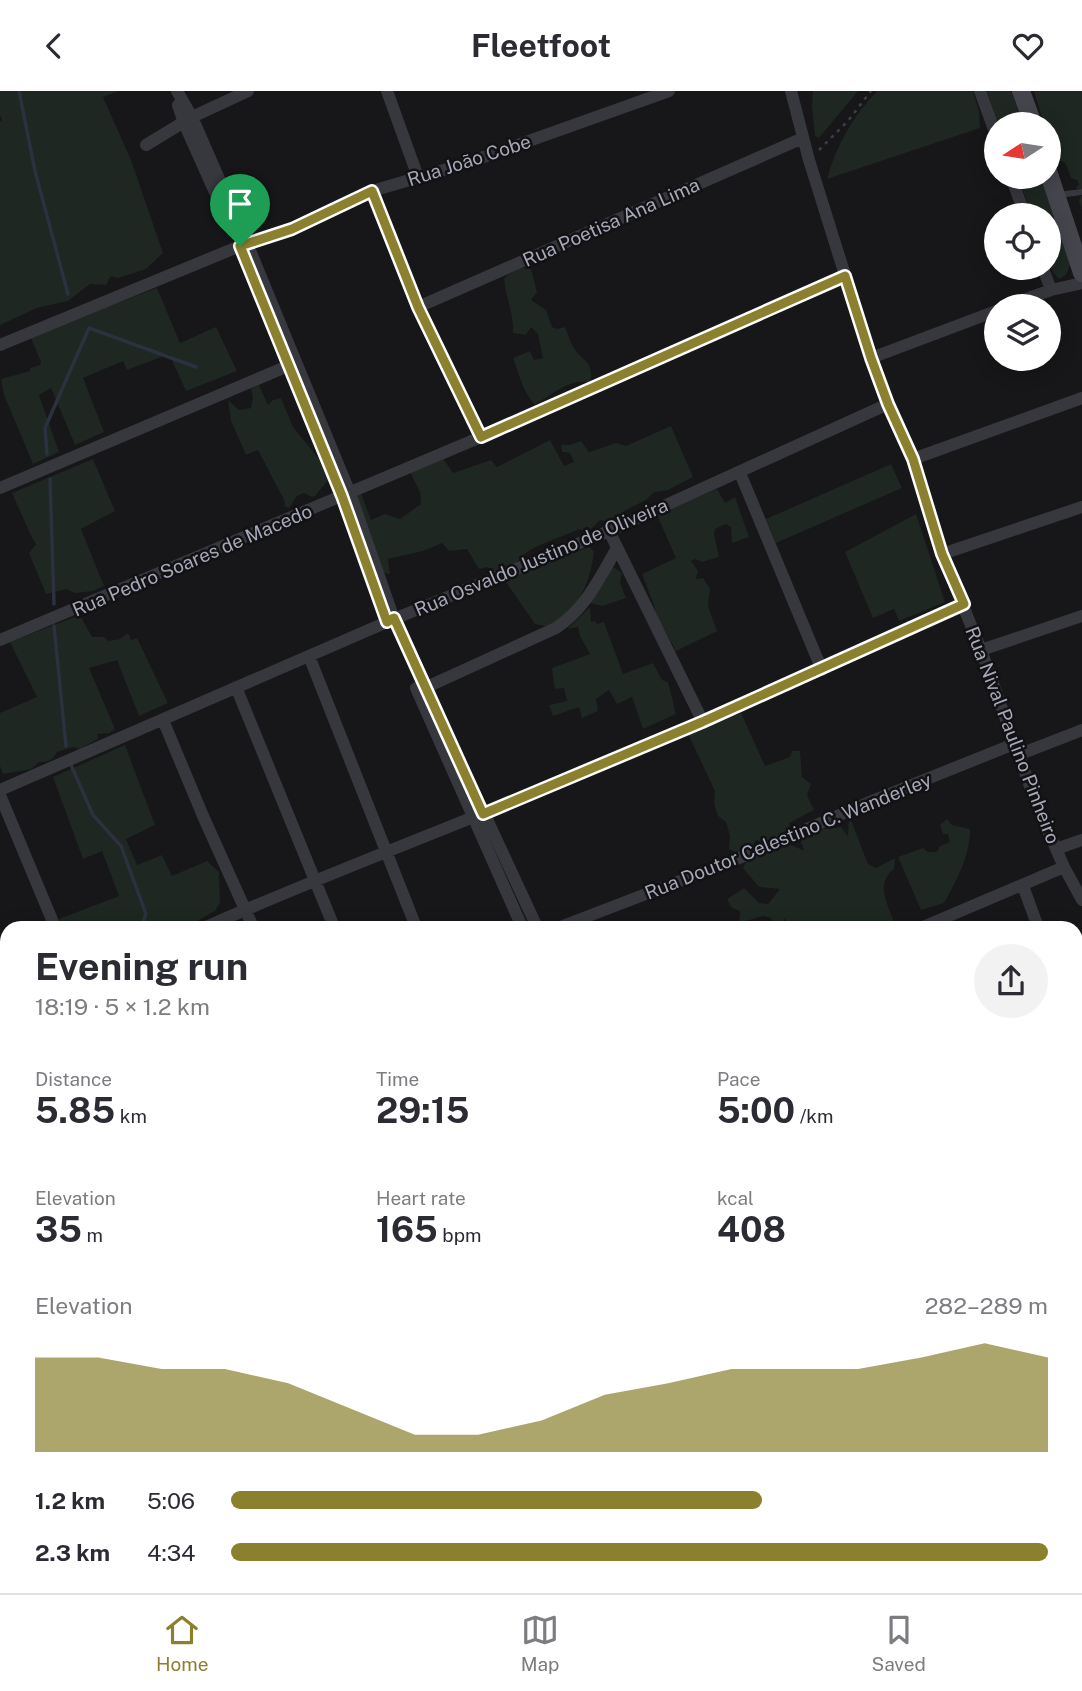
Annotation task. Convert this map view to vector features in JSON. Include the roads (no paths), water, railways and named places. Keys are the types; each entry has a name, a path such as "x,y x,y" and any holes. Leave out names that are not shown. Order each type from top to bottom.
{"main road":[{"path":"1021,91 1028,112"},
{"path":"1054,189 1082,273"}],"street":[{"path":"176,91 243,244 346,494 391,620 477,815 520,921"},
{"path":"146,145 188,120 248,91"},
{"path":"387,91 418,177"},
{"name":"Rua João Cobe","path":"0,345 243,244 292,229 372,191 461,165 669,91"},
{"name":"Rua Nival Paulino Pinheiro","path":"790,91 871,358 913,459 942,554 964,604 1016,750 1056,849 1082,900"},
{"path":"980,91 988,112"},
{"name":"Rua Poetisa Ana Lima","path":"418,307 803,138"},
{"path":"372,191 418,307 481,437"},
{"name":"Rua Pedro Soares de Macedo","path":"0,640 481,437 845,276"},
{"path":"1047,280 1051,290"},
{"path":"1040,294 1082,283"},
{"path":"871,358 984,316"},
{"path":"0,488 292,365"},
{"path":"913,459 1082,398"},
{"name":"Rua Osvaldo Justino de Oliveira","path":"0,790 391,620 609,531 888,404"},
{"path":"740,473 822,670"},
{"path":"942,554 1082,507"},
{"path":"609,531 702,722"},
{"path":"422,689 556,628 572,617 584,604 617,548"},
{"path":"220,921 702,722 964,604"},
{"path":"981,650 1082,616"},
{"path":"309,656 414,921"},
{"path":"236,687 331,921"},
{"path":"163,720 251,921"},
{"name":"Rua Doutor Celestino C. Wanderley","path":"576,921 737,859 872,801 1016,750 1082,730"},
{"path":"0,795 52,921"},
{"path":"477,815 534,921"},
{"path":"1056,849 1082,840"},
{"path":"938,921 1064,867"},
{"path":"1023,886 1036,921"}],"lane":[{"path":"1056,196 1082,192"}],"waterway":[{"path":"19,91 35,171 68,294"},
{"path":"47,454 45,428 89,328 196,367"},
{"path":"50,479 54,604"},
{"path":"54,626 66,746"},
{"path":"71,765 93,815 121,846 146,914 143,921"}]}
